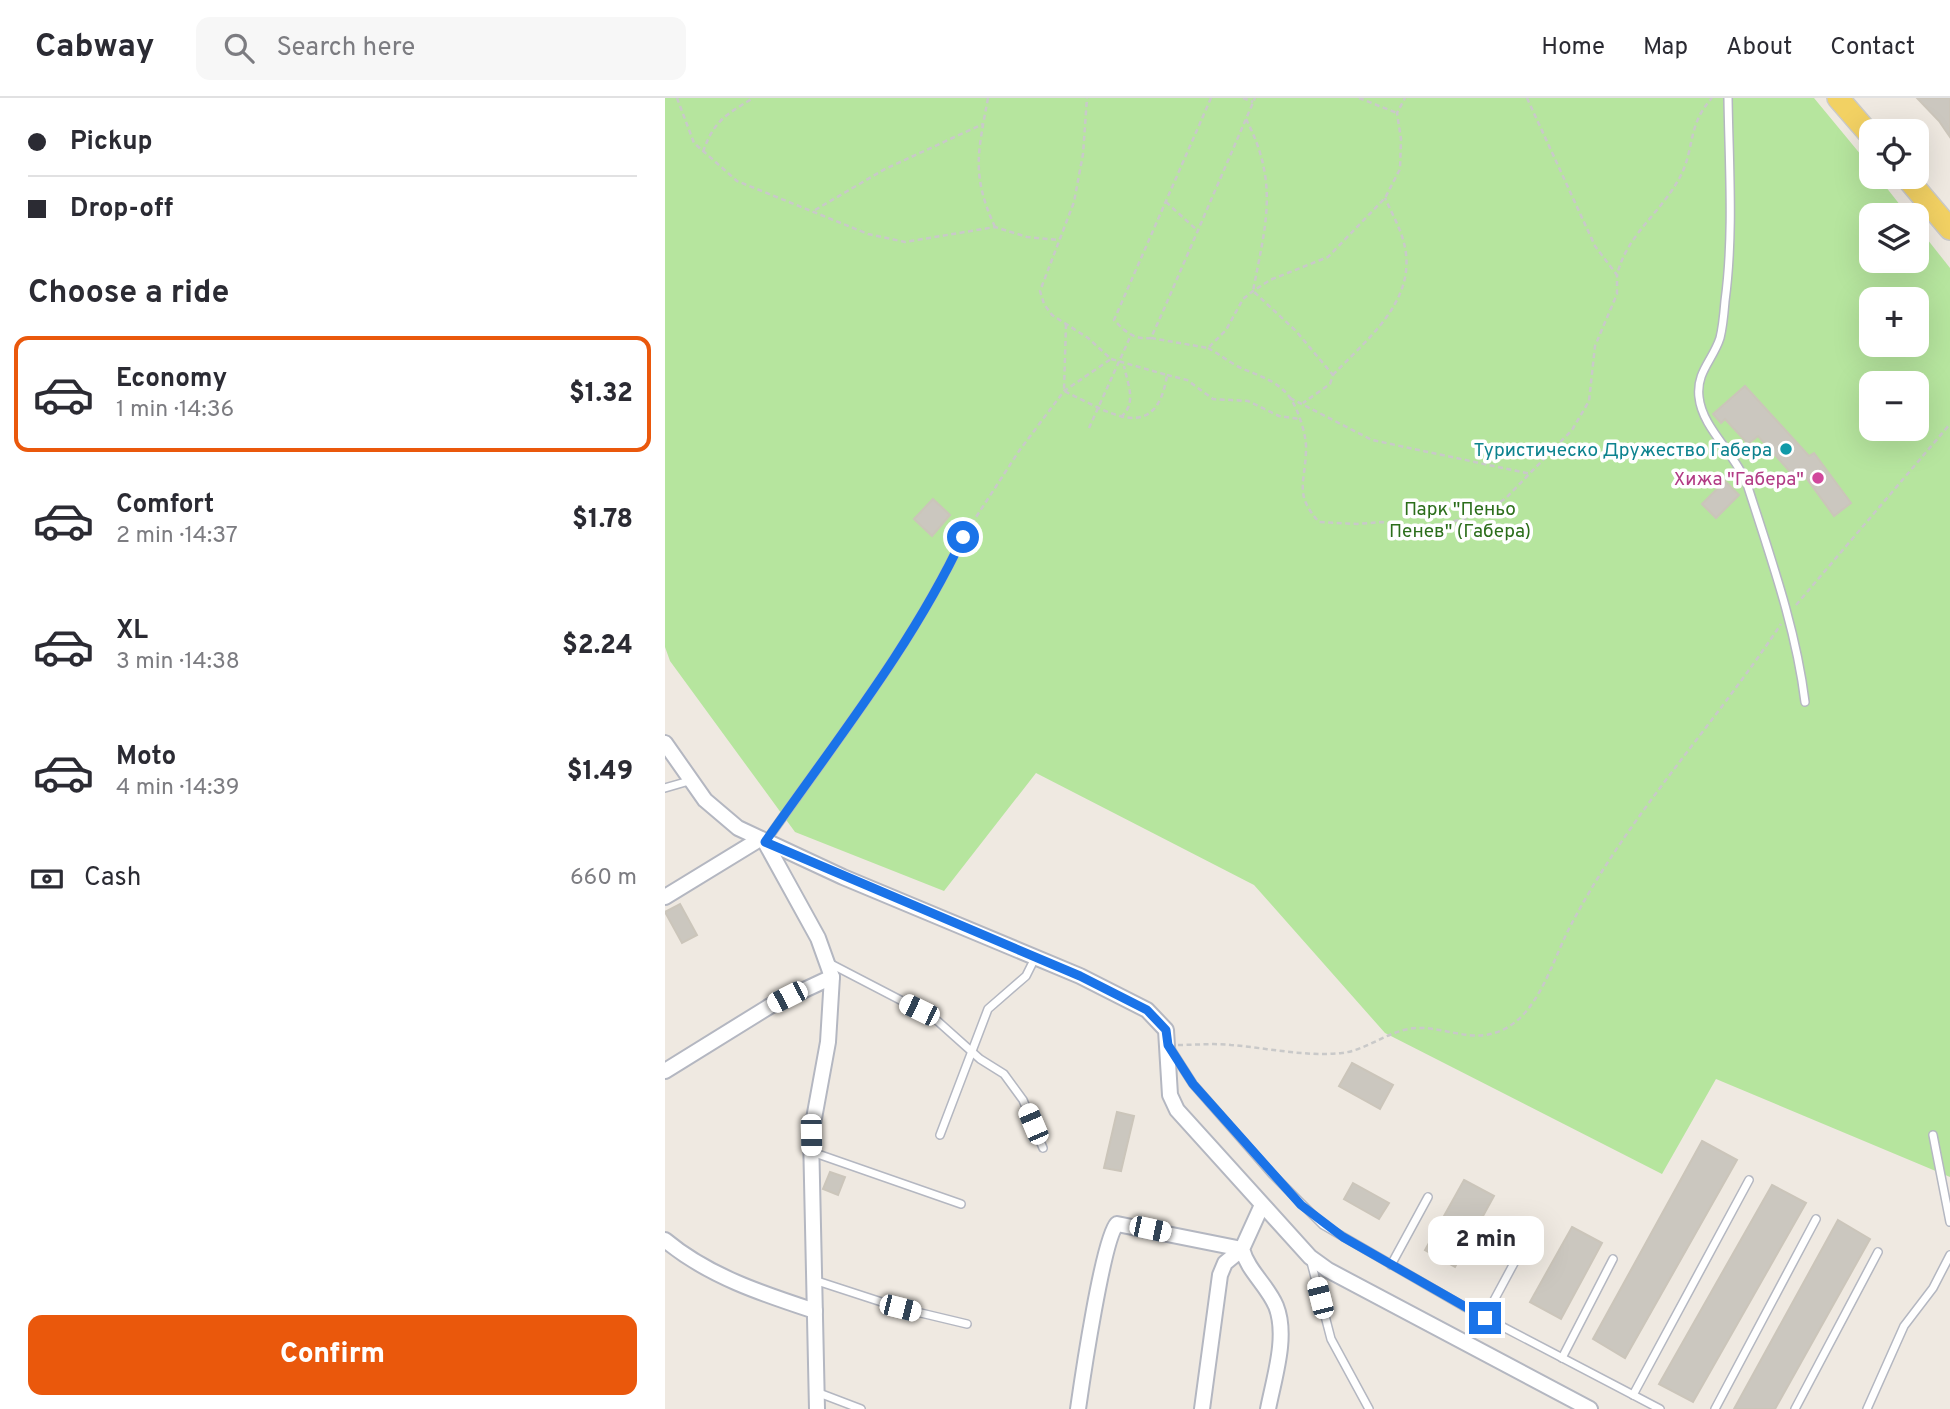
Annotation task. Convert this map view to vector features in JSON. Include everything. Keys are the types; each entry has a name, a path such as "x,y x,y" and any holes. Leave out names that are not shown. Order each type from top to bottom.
{"main road":[{"path":"1838,98 1859,122"},
{"path":"1916,189 1950,229"}],"street":[{"path":"665,743 689,781 721,816 763,841 1103,986 1147,1010 1166,1030 1170,1095 1177,1110 1310,1257 1328,1270 1590,1409"},
{"path":"665,897 763,841"},
{"path":"763,841 803,909 829,962 832,977 833,1007 811,1135 813,1280 819,1393 817,1409"},
{"path":"665,1071 770,1006 832,977"},
{"path":"1202,1409 1220,1275 1225,1263 1242,1249 1262,1205"},
{"path":"1078,1409 1103,1268 1110,1236 1117,1223 1242,1249"},
{"path":"665,1240 678,1251 733,1282 815,1311"},
{"path":"1242,1249 1251,1270 1276,1307 1280,1325 1268,1409"}],"lane":[{"path":"1728,98 1727,289 1720,337 1703,366 1699,398 1709,425 1740,466 1787,615 1801,669 1805,702"},
{"path":"763,841 911,633 941,584 963,537"},
{"path":"665,788 689,781"},
{"path":"940,1135 988,1009 1026,976 1035,958"},
{"path":"829,962 933,1017 971,1051 1004,1074 1016,1088 1043,1148"},
{"path":"1168,1045 1193,1084 1301,1205 1323,1225 1485,1318 1660,1409"},
{"path":"1934,1135 1947,1192 1950,1222"},
{"path":"811,1152 961,1205"},
{"path":"1633,1395 1749,1180"},
{"path":"1391,1265 1428,1198"},
{"path":"1715,1409 1816,1219"},
{"path":"1485,1318 1520,1252"},
{"path":"1795,1409 1878,1252"},
{"path":"1867,1409 1904,1326 1933,1287 1950,1255"},
{"path":"1310,1257 1331,1339 1369,1409"},
{"path":"1562,1358 1613,1259"},
{"path":"813,1280 900,1308 967,1324"},
{"path":"819,1393 860,1409"}],"path":[{"path":"677,98 684,123 703,152 737,181 868,233 905,242 995,227 1027,237 1059,240"},
{"path":"703,152 710,131 722,117 753,98"},
{"path":"988,98 978,172 981,197 995,227"},
{"path":"1087,98 1075,202 1040,291 1052,315 1111,359 1124,365 1187,380 1213,399 1248,401 1279,416 1299,419"},
{"path":"1211,98 1114,320 1131,335 1208,348 1240,368 1266,377 1290,398 1372,440 1531,474"},
{"path":"1151,338 1254,100 1244,98"},
{"path":"1359,98 1397,113"},
{"path":"1208,348 1226,330 1243,299 1270,280 1328,257 1385,198 1400,169 1401,139 1397,113 1405,98"},
{"path":"1527,98 1595,246 1617,275"},
{"path":"1290,398 1299,419 1306,451 1301,490 1307,508 1319,522 1382,522 1403,528 1422,529 1450,523 1488,509 1505,499 1572,430 1589,401 1595,346 1617,294 1617,275 1622,253 1670,195 1682,173 1694,123 1712,98"},
{"path":"1246,119 1261,148 1267,181 1266,223 1253,291"},
{"path":"815,210 885,169 983,124"},
{"path":"1303,403 1330,384 1333,375 1395,307 1403,282 1406,255 1400,229 1385,198"},
{"path":"1166,202 1198,231"},
{"path":"1253,291 1296,331 1333,375"},
{"path":"1064,391 1066,324"},
{"path":"1089,428 1131,335"},
{"path":"963,537 1019,451 1064,391 1111,359"},
{"path":"1121,417 1129,410 1132,401 1124,365"},
{"path":"1064,391 1121,417 1138,420 1149,415 1163,397 1167,375"},
{"path":"1168,1045 1228,1045 1335,1054 1346,1053 1393,1032 1417,1028 1471,1037 1501,1031 1515,1022 1531,1004 1585,898 1654,793 1711,722 1787,615 1950,425"}],"green space":[{"name":"Парк \"Пеньо Пенев\" (Габера)","path":"665,98 1814,98 1859,152 1859,189 1887,189 1899,203 1859,203 1859,273 1929,273 1929,241 1950,268 1950,1177 1716,1079 1662,1174 1385,1033 1254,885 1036,773 944,891 795,832 670,661 665,647"}],"building":[{"path":"1917,98 1950,98 1950,137 1939,121"},
{"name":"Туристическо Дружество Габера","path":"1745,386 1809,456 1814,453 1851,503 1834,516 1799,468 1792,474 1758,436 1748,444 1725,419 1721,423 1713,414"},
{"path":"1725,481 1739,495 1716,518 1702,504"},
{"path":"933,499 950,515 932,536 914,519"},
{"path":"680,904 697,935 682,943 665,912"},
{"path":"1352,1063 1393,1085 1380,1109 1339,1086"},
{"path":"1117,1112 1134,1116 1121,1171 1104,1168"},
{"path":"1702,1141 1737,1160 1625,1358 1593,1339"},
{"path":"830,1172 845,1177 838,1195 823,1189"},
{"path":"1464,1180 1494,1196 1455,1267 1425,1250"},
{"path":"1353,1183 1389,1203 1379,1219 1344,1199"},
{"path":"1772,1185 1806,1203 1693,1402 1659,1384"},
{"path":"1838,1220 1870,1239 1775,1409 1734,1409"},
{"path":"1572,1227 1602,1243 1561,1319 1530,1302"}],"place":[{"name":"Туристическо Дружество Габера","path":"1786,449"},
{"name":"Хижа \"Габера\"","path":"1818,478"}],"route":[{"path":"963,537 941,584 911,633 765,842 1080,976 1147,1010 1159,1019 1166,1030 1168,1045 1193,1084 1301,1205 1323,1225 1485,1318"}]}
